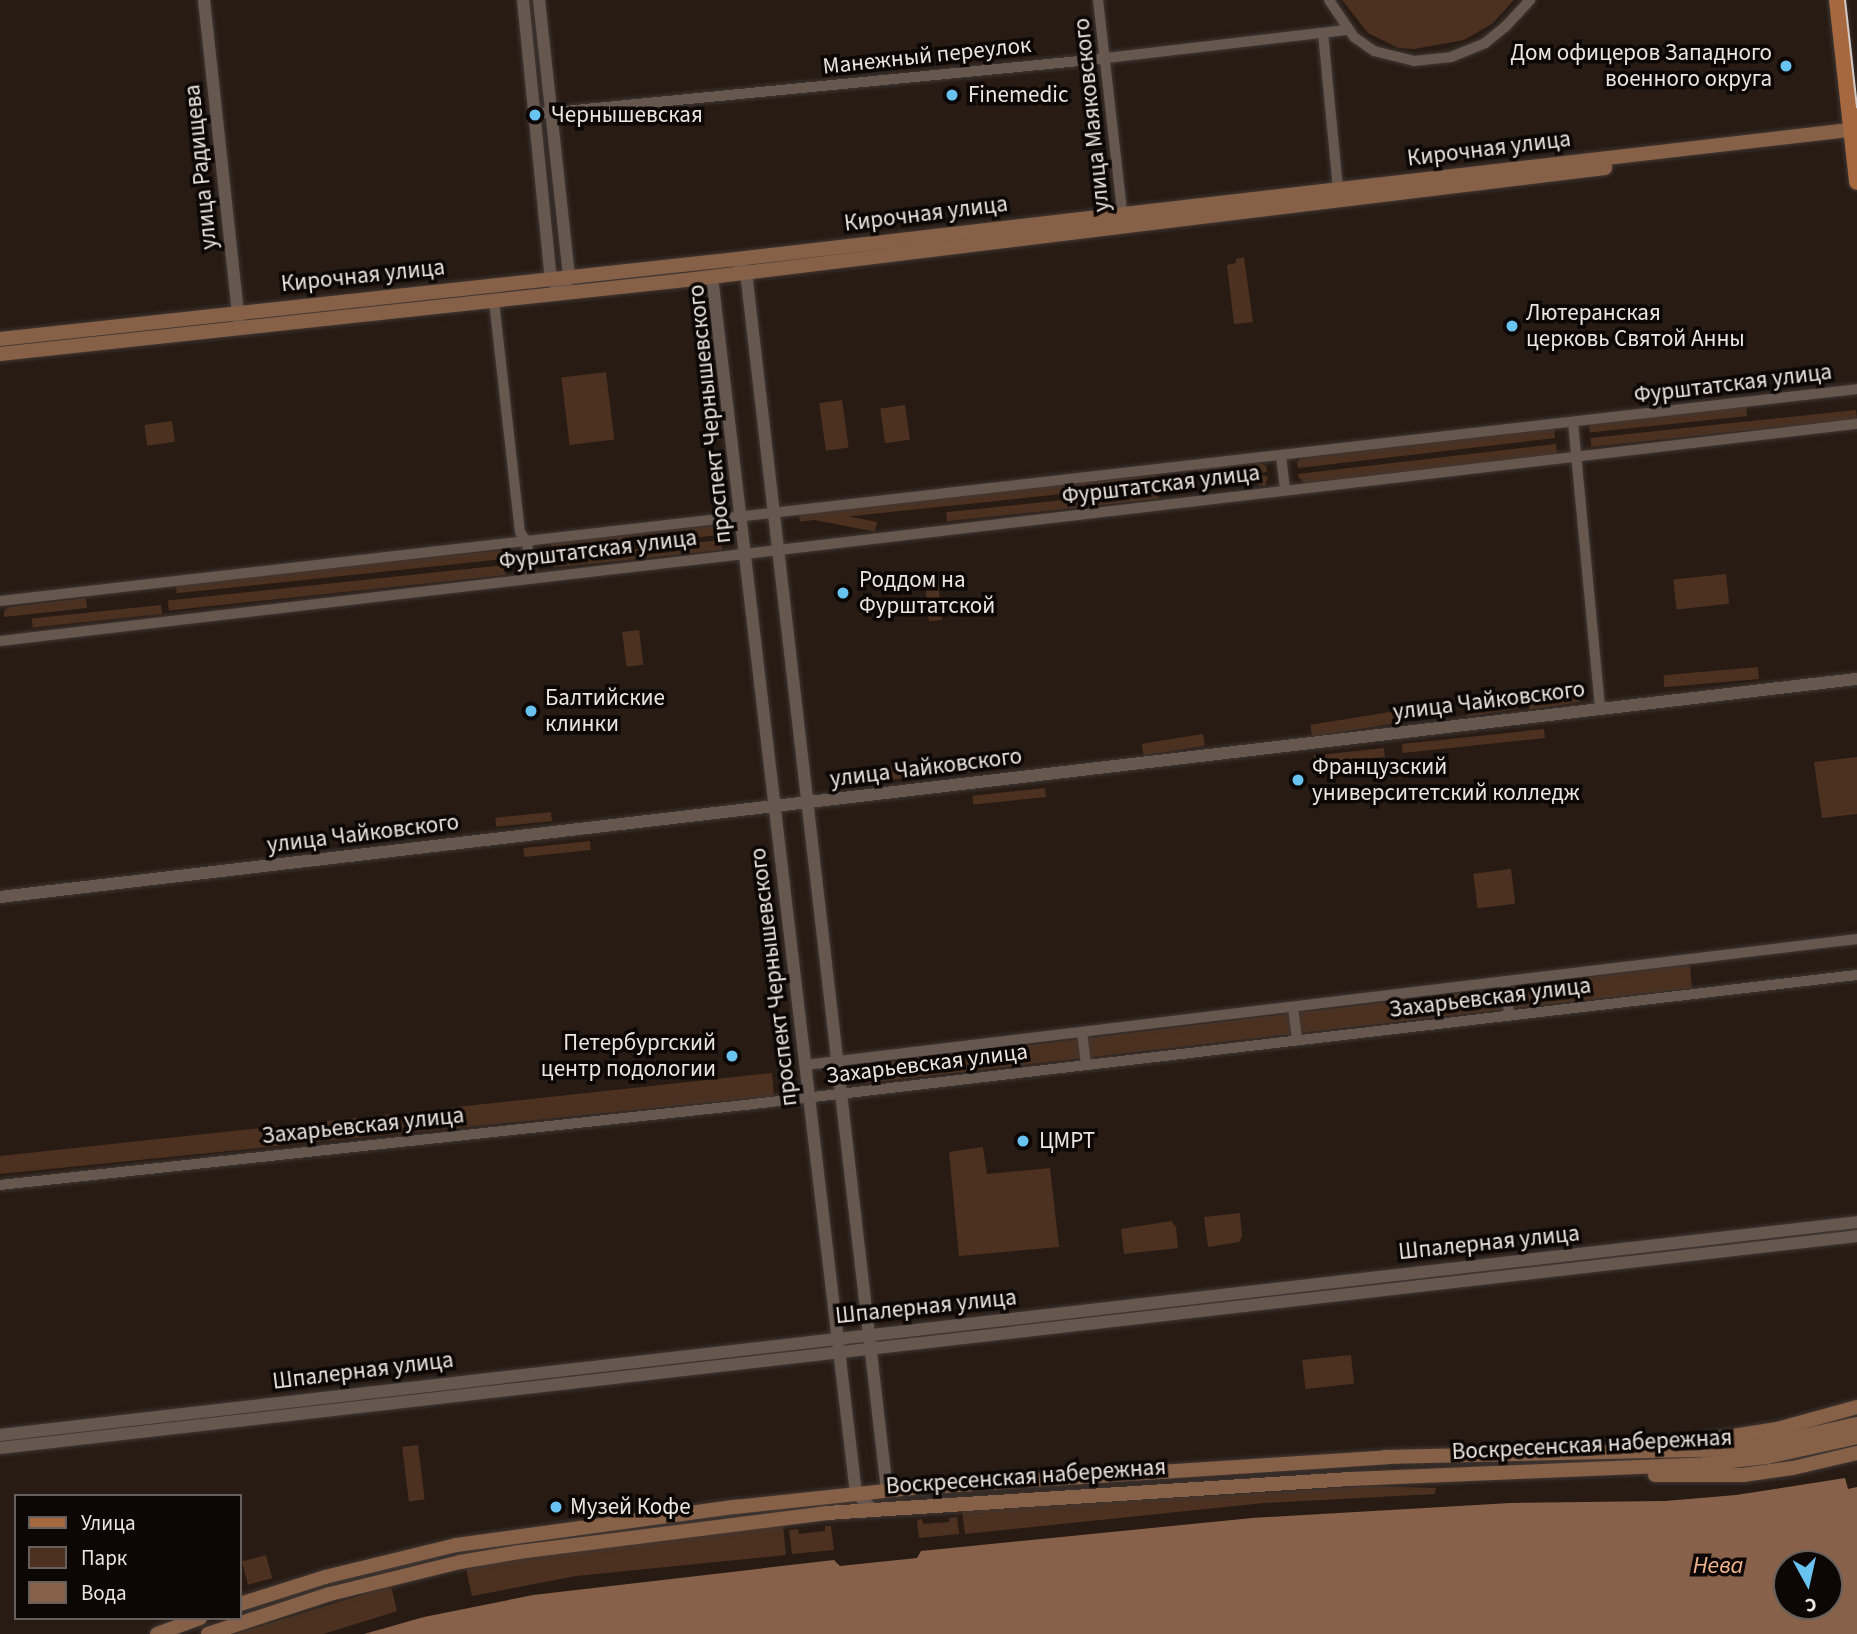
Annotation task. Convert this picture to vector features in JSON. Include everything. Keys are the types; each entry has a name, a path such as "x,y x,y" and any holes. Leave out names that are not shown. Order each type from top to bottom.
{"main road":[{"path":"1837,0 1857,182"},
{"name":"Кирочная улица","path":"0,339 1123,220 1853,132"},
{"name":"Кирочная улица","path":"0,354 712,277 1338,189 1853,132"},
{"path":"1613,1451 1777,1429 1857,1407"},
{"name":"Воскресенская набережная","path":"242,1603 337,1574 456,1545 579,1526 856,1493 1385,1457 1704,1450 1763,1445 1857,1424"},
{"name":"Воскресенская набережная","path":"208,1634 330,1594 460,1562 872,1509 1350,1479 1583,1470 1767,1457 1857,1437"},
{"path":"1583,1470 1658,1475 1743,1475 1793,1468 1857,1453"},
{"path":"157,1634 195,1620"}],"street":[{"name":"улица Радищева","path":"204,0 240,328"},
{"path":"523,0 551,279 562,294"},
{"path":"538,0 569,277 562,294"},
{"name":"улица Маяковского","path":"1098,0 1123,220"},
{"path":"1329,0 1347,30 1374,51 1395,59 1433,60 1467,52 1485,43 1505,27 1530,0"},
{"name":"Манежный переулок","path":"534,114 1347,30"},
{"path":"1323,33 1338,189"},
{"name":"проспект Чернышевского","path":"746,272 728,260 712,277 856,1493"},
{"path":"746,272 887,1490"},
{"path":"494,301 520,532 527,542 531,578"},
{"name":"Фурштатская улица","path":"0,601 1857,389"},
{"path":"1573,422 1600,709"},
{"name":"Фурштатская улица","path":"0,640 1857,424"},
{"name":"Фурштатская улица","path":"1281,456 1284,490"},
{"name":"улица Чайковского","path":"0,897 1857,679"},
{"name":"Захарьевская улица","path":"805,1065 1857,939"},
{"name":"Захарьевская улица","path":"0,1185 809,1097 1857,975"},
{"path":"1504,981 1509,1015"},
{"path":"1293,1007 1297,1040"},
{"path":"1082,1032 1086,1065"},
{"name":"Шпалерная улица","path":"870,1341 1857,1222"},
{"name":"Шпалерная улица","path":"0,1435 1857,1236"},
{"name":"Шпалерная улица","path":"0,1448 838,1344"},
{"path":"856,1493 872,1509"}],"green space":[{"path":"1342,0 1514,0 1492,24 1464,40 1414,49 1398,48 1368,33"},
{"path":"1244,257 1253,322 1234,324 1227,265"},
{"path":"606,372 614,439 570,445 561,377"},
{"path":"842,400 849,448 826,451 819,403"},
{"path":"905,405 910,440 885,443 880,408"},
{"path":"1746,407 1747,416 1590,432 1589,424"},
{"path":"1856,410 1857,419 1591,447 1590,438"},
{"path":"172,421 175,442 147,446 144,425"},
{"path":"1554,429 1555,438 1298,468 1297,462 1302,458"},
{"path":"1556,444 1557,454 1305,483 1298,474"},
{"path":"1203,457 1268,477 1265,487 1200,467"},
{"path":"1260,463 1266,466 1267,472 1199,479 1198,470"},
{"path":"1157,475 1158,484 800,522 799,513"},
{"path":"1158,490 1159,499 947,521 946,512"},
{"path":"801,507 877,522 875,532 800,517"},
{"path":"719,525 720,535 552,553 551,543"},
{"path":"721,540 722,550 554,568 553,558"},
{"path":"503,550 504,559 177,593 176,584"},
{"path":"505,565 506,575 169,610 168,600"},
{"path":"1726,574 1729,604 1676,609 1673,580"},
{"path":"938,582 942,620 929,621 925,583"},
{"path":"86,598 87,608 4,617 4,611 9,607"},
{"path":"161,605 162,614 33,628 32,619"},
{"path":"639,630 643,665 626,667 622,632"},
{"path":"1758,667 1759,679 1664,687 1663,675"},
{"path":"1579,690 1581,702 1530,710 1528,698"},
{"path":"1516,697 1518,709 1467,717 1465,705"},
{"path":"1403,710 1405,722 1312,737 1310,725"},
{"path":"1544,729 1545,738 1403,753 1402,744"},
{"path":"1203,734 1205,746 1144,756 1142,744"},
{"path":"1384,748 1385,757 1314,764 1313,755"},
{"path":"1857,757 1857,814 1822,818 1814,762"},
{"path":"997,758 998,770 833,784 832,772"},
{"path":"1045,788 1046,797 973,805 972,796"},
{"path":"551,812 552,821 496,827 495,818"},
{"path":"590,841 591,850 524,857 523,848"},
{"path":"1511,869 1515,904 1478,908 1473,874"},
{"path":"1690,965 1692,988 867,1083 865,1065"},
{"path":"772,1073 774,1096 0,1174 0,1156"},
{"path":"983,1147 987,1174 1050,1168 1059,1247 959,1256 949,1152"},
{"path":"1240,1213 1242,1236 1239,1242 1208,1247 1204,1217"},
{"path":"1171,1221 1176,1227 1178,1248 1124,1254 1121,1229"},
{"path":"1351,1355 1354,1384 1305,1389 1302,1360"},
{"path":"418,1445 425,1500 409,1502 402,1447"},
{"path":"1372,1486 1436,1488 1435,1494 1264,1503 965,1534 962,1511"},
{"path":"957,1517 959,1534 919,1538 917,1520 922,1519 923,1524 949,1522 949,1518"},
{"path":"783,1525 786,1555 576,1576 472,1596 466,1569 520,1559"},
{"path":"825,1526 831,1526 834,1550 792,1554 789,1530 798,1529 799,1534 825,1531"},
{"path":"266,1555 272,1578 248,1585 242,1561"},
{"path":"391,1586 397,1611 323,1634 234,1634"}],"water":[{"name":"Нева","path":"1845,1478 1848,1489 1857,1487 1857,1634 364,1634 424,1617 533,1595 834,1560 840,1566 917,1558 921,1551 1252,1518 1510,1503 1665,1501 1736,1495"}],"tram line":[{"path":"1845,0 1857,107"}],"place":[{"name":"Дом офицеров Западного военного округа","path":"1786,66"},
{"name":"Finemedic","path":"952,95"},
{"name":"Чернышевская","path":"535,115"},
{"name":"Лютеранская церковь Святой Анны","path":"1512,326"},
{"name":"Роддом на Фурштатской","path":"843,593"},
{"name":"Балтийские клинки","path":"531,711"},
{"name":"Французский университетский колледж","path":"1298,780"},
{"name":"Петербургский центр подологии","path":"732,1056"},
{"name":"ЦМРТ","path":"1023,1141"},
{"name":"Музей Кофе","path":"556,1507"}]}
